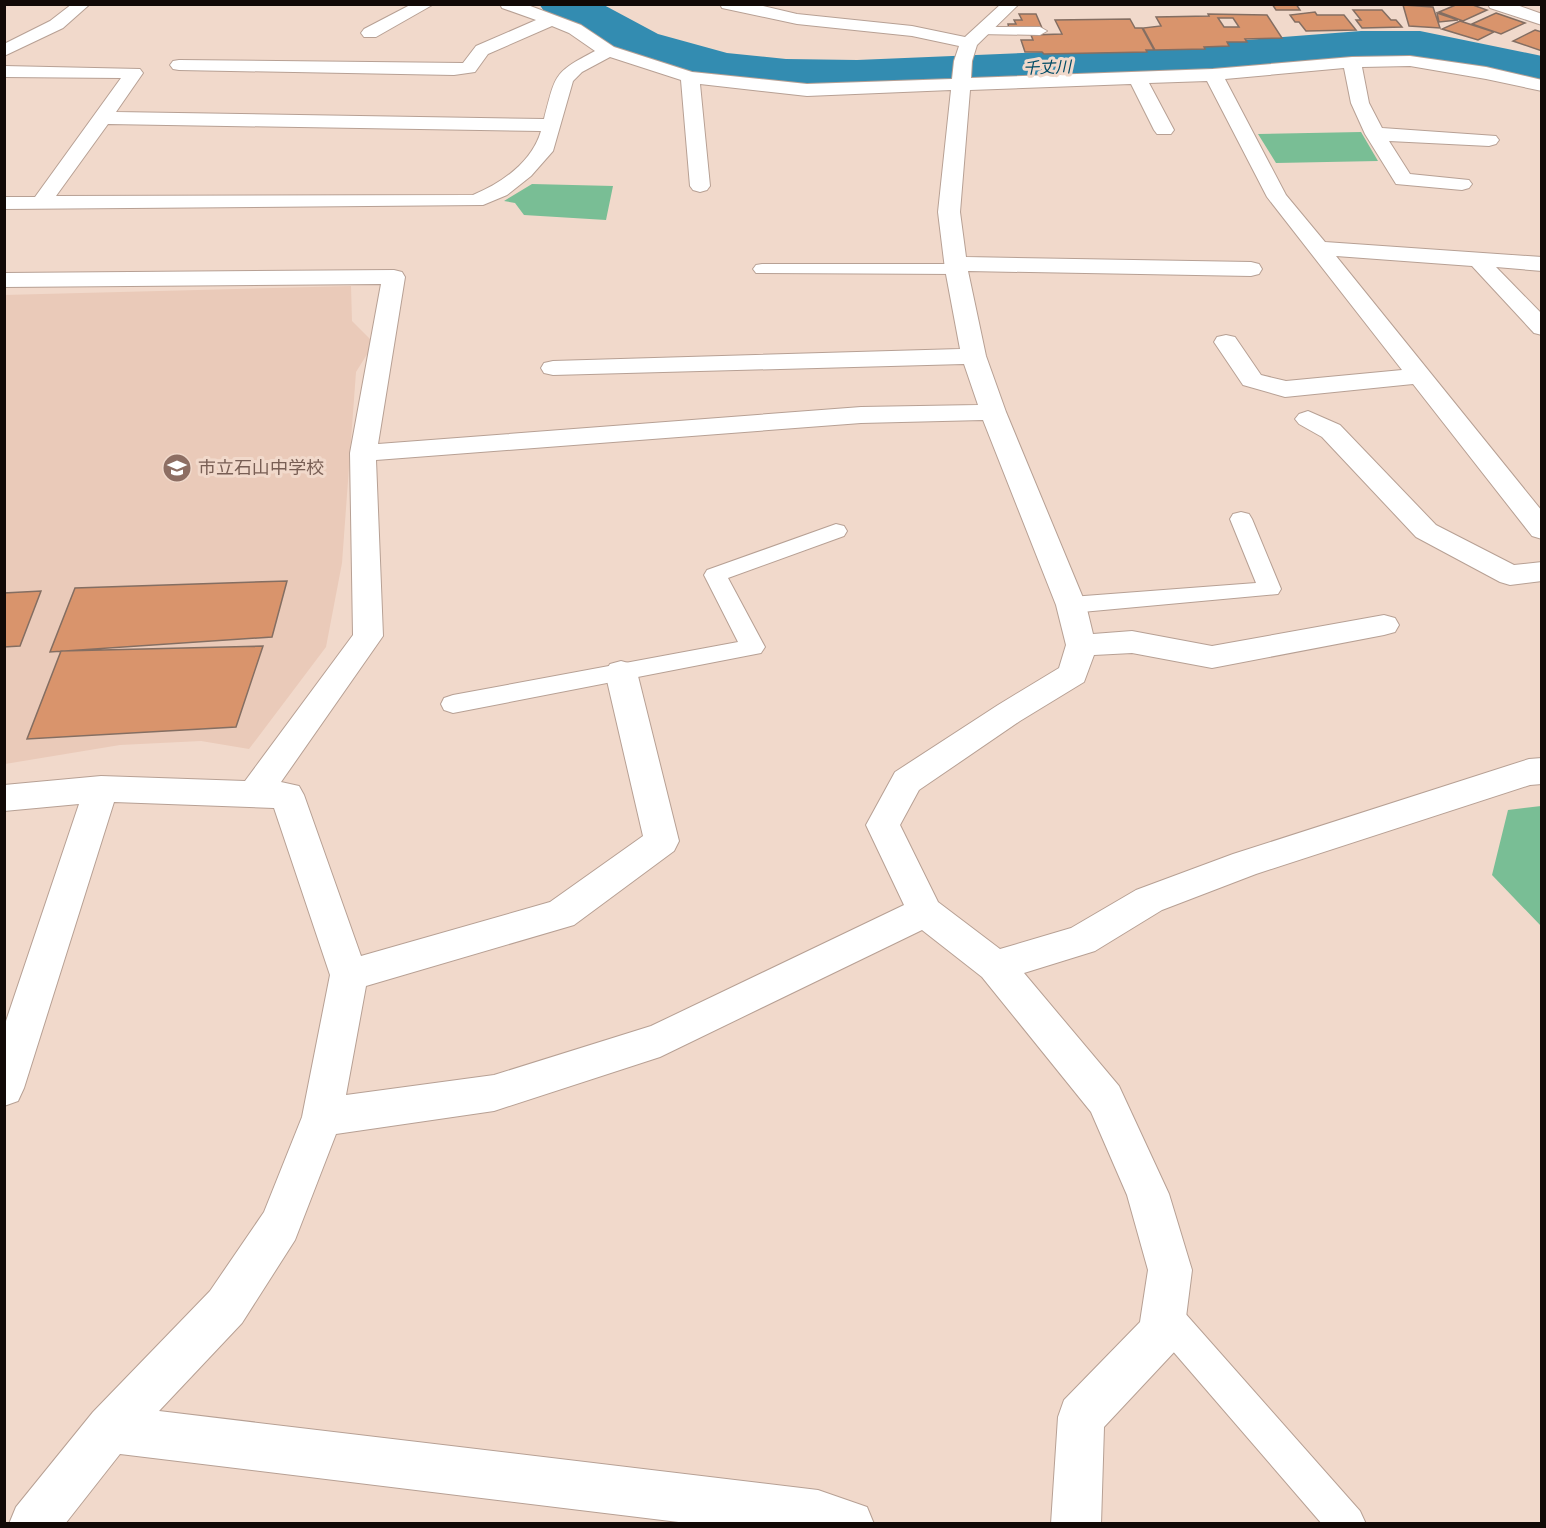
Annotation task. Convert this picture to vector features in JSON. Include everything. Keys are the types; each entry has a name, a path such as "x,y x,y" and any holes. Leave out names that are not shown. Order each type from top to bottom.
{"street":[{"path":"4,51 40,33 76,11 82,4"},
{"path":"370,33 426,4"},
{"path":"508,4 575,29 608,51 690,77 807,90 962,73 1137,78 1410,61 1486,73 1542,87"},
{"path":"728,4 797,19 912,31 969,43"},
{"path":"1011,4 969,43 962,73 949,212 956,267 974,356 993,412 1071,605 1081,645 1073,674 1009,713 907,781 883,825 925,912 995,966 1105,1099 1148,1194 1170,1270 1161,1333 1081,1417 1076,1524"},
{"path":"1496,4 1542,20"},
{"path":"179,65 454,70 469,68 482,50 552,20"},
{"path":"4,203 476,201 500,191 524,172 546,147 564,79 576,68 608,51"},
{"path":"1352,63 1360,104 1403,180 1461,184"},
{"path":"4,71 134,73 41,203"},
{"path":"1213,75 1277,197 1542,530"},
{"path":"690,77 700,186"},
{"path":"1137,78 1164,130"},
{"path":"102,118 550,125"},
{"path":"1375,134 1489,140"},
{"path":"1318,248 1542,264"},
{"path":"1480,259 1484,268 1542,328"},
{"path":"956,267 1251,269"},
{"path":"4,280 394,277 363,453 368,636 254,794"},
{"path":"1226,342 1252,380 1285,389 1420,376"},
{"path":"553,368 974,356"},
{"path":"363,453 861,415 993,412"},
{"path":"1308,419 1331,431 1426,531 1510,575 1542,571"},
{"path":"1081,645 1131,642 1212,657 1384,626"},
{"path":"349,975 561,914 662,841 621,672"},
{"path":"995,966 1082,940 1149,900 1245,864 1529,772 1542,771"},
{"path":"4,1088 101,789"},
{"path":"4,798 101,789 287,795 349,975 322,1117 280,1225 226,1307 110,1429 33,1524"},
{"path":"322,1117 494,1093 660,1040 925,912"},
{"path":"110,1429 818,1514 850,1524"}],"lane":[{"path":"983,31 1040,31"},
{"path":"762,269 956,267"},
{"path":"1071,605 1270,589 1241,519"},
{"path":"453,704 753,646 715,575 836,531"},
{"path":"1164,1315 1347,1524"}],"shaded area":[{"name":"市立石山中学校","path":"351,286 352,321 374,343 356,372 342,563 326,647 249,749 201,741 120,745 5,764 4,295"}],"green space":[{"path":"1361,132 1378,161 1276,163 1258,134"},
{"path":"532,184 613,186 606,220 524,215 515,203 504,201"},
{"path":"1542,806 1541,926 1492,875 1508,810"}],"building":[{"path":"1272,4 1296,4 1300,10 1276,10"},
{"path":"1458,4 1470,4 1487,10 1463,21 1439,12"},
{"path":"1403,5 1433,7 1440,28 1409,26"},
{"path":"1353,10 1382,10 1402,27 1362,28 1356,20 1361,20"},
{"path":"1315,12 1317,15 1344,15 1356,30 1306,31 1290,15"},
{"path":"1437,13 1458,20 1439,22"},
{"path":"1496,13 1525,23 1501,34 1472,24"},
{"path":"1019,14 1036,14 1042,28 1009,29 1008,24 1016,24 1014,20 1022,20"},
{"path":"1208,14 1267,15 1282,38 1245,39 1247,42 1227,42 1229,46 1204,47 1205,49 1155,50 1143,28 1161,26 1156,17 1209,16","holes":["1218,18 1233,18 1239,27 1224,27"]},
{"path":"1130,19 1135,28 1142,28 1154,50 1044,54 1025,52 1021,40 1033,40 1031,35 1062,34 1055,20"},
{"path":"1460,21 1494,32 1478,40 1442,29"},
{"path":"1535,30 1542,32 1542,51 1513,41"},
{"path":"287,581 272,637 50,652 75,588"},
{"path":"41,591 20,646 4,647 4,593"},
{"path":"263,646 236,727 27,739 61,651"}],"waterway":[{"name":"千丈川","path":"563,4 640,45 725,68 786,75 857,76 1142,64 1361,46 1420,46 1542,72"}],"place":[{"name":"市立石山中学校","path":"177,468"}]}
